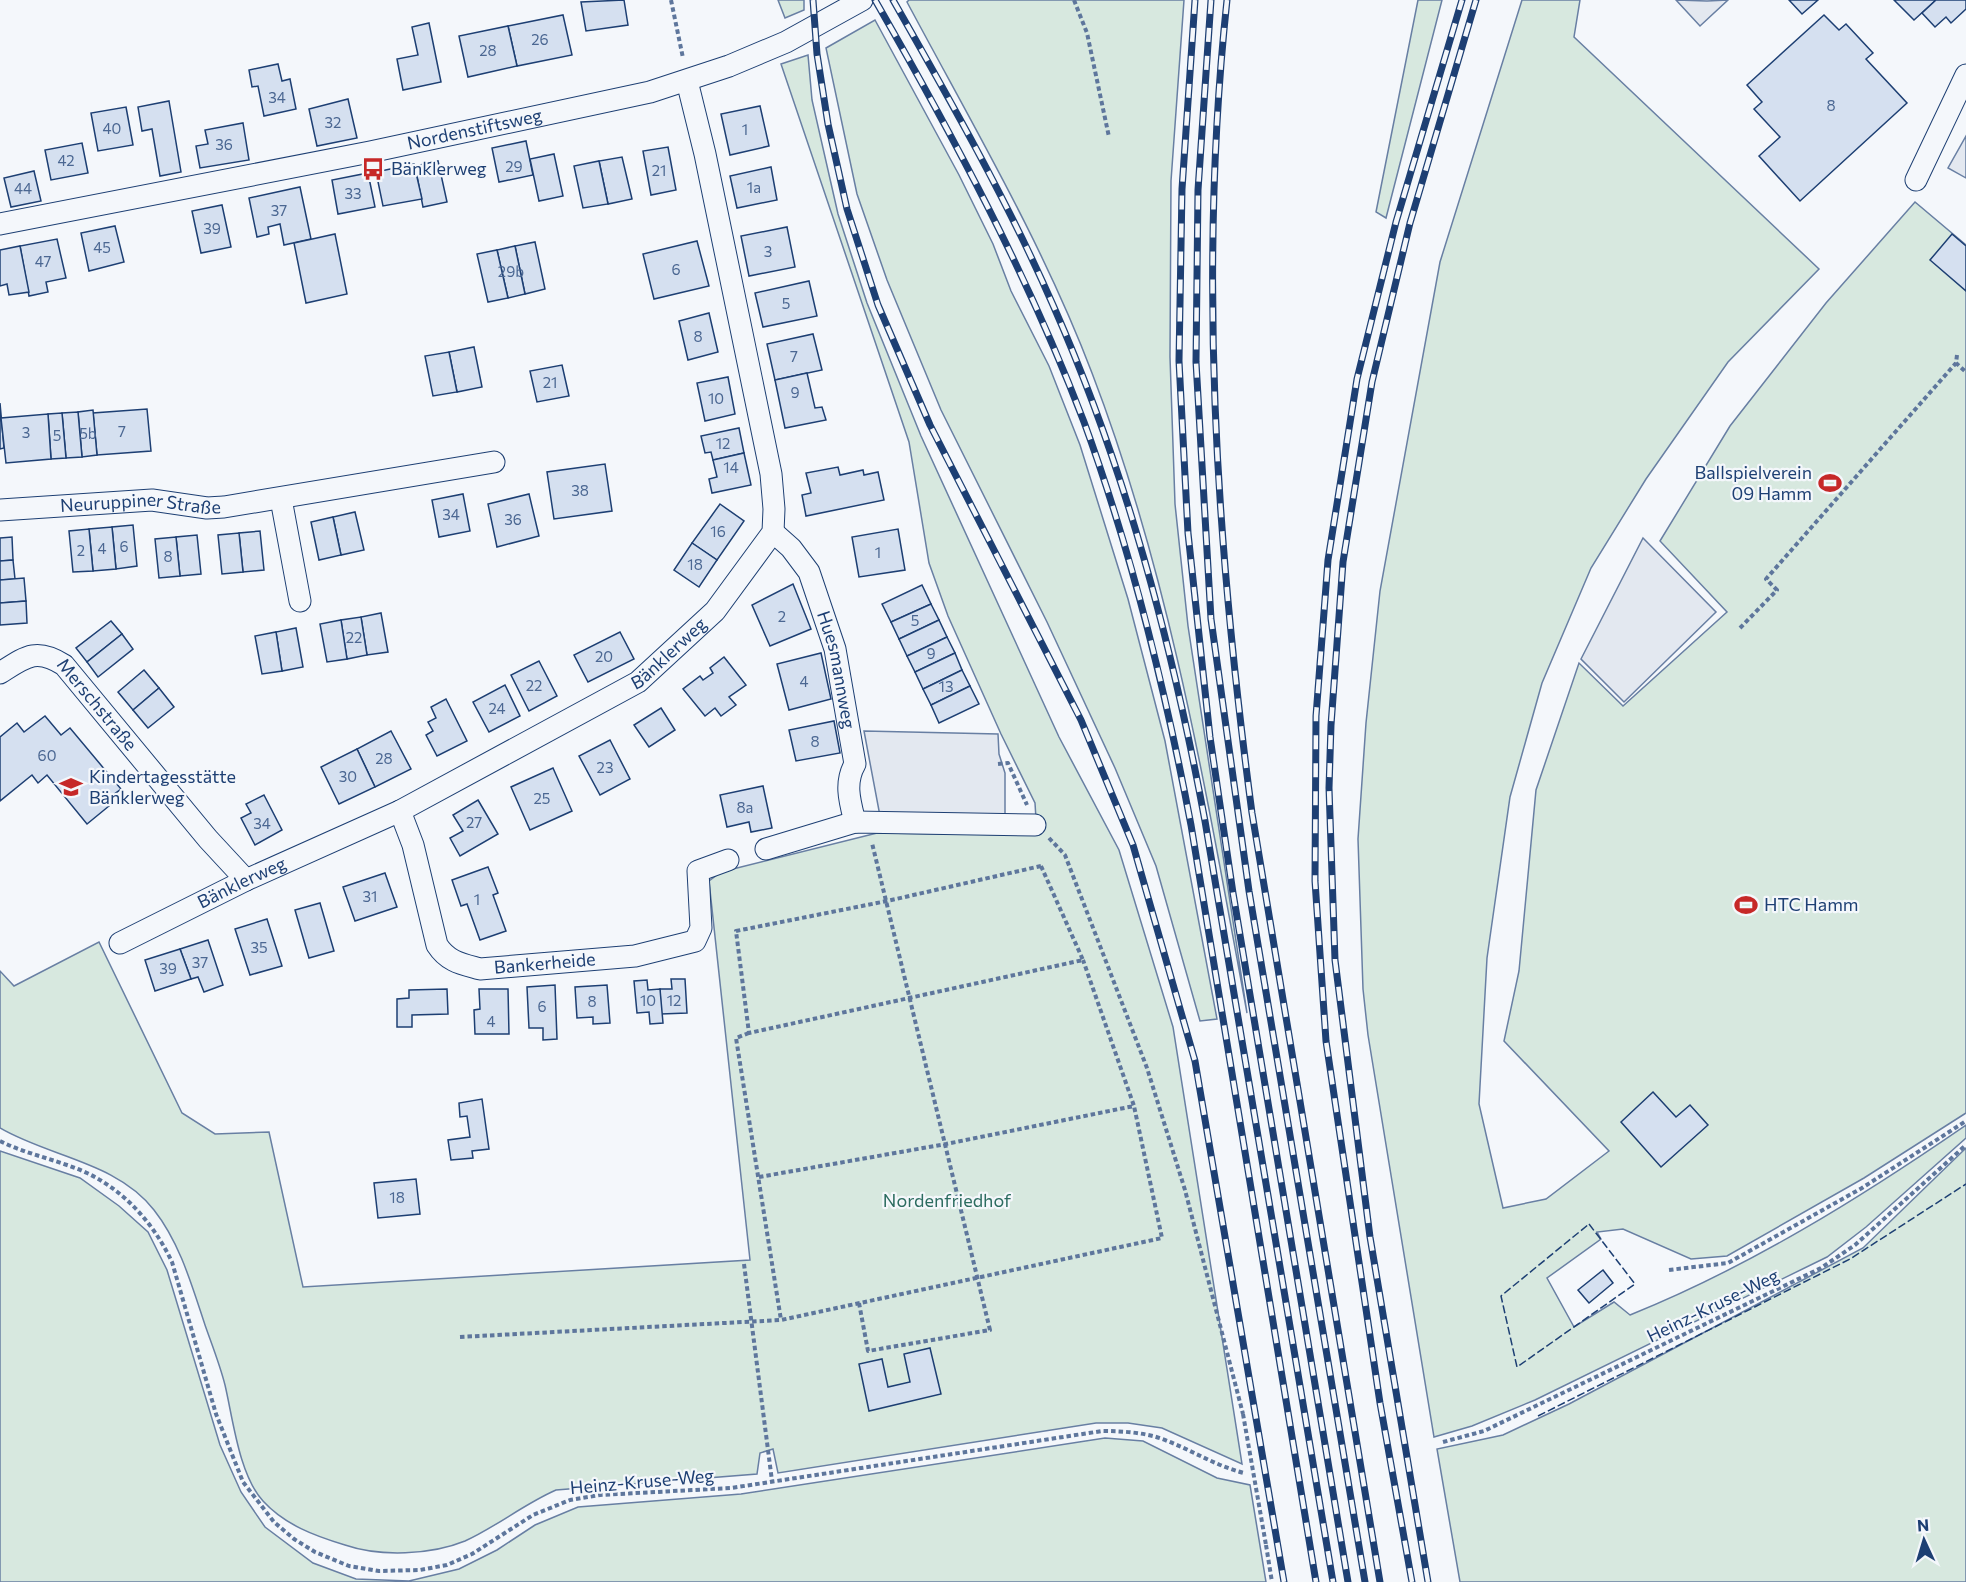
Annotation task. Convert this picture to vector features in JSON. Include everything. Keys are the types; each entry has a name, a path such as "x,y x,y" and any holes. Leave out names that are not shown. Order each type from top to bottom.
{"street":[{"name":"Nordenstiftsweg","path":"0,224 617,100 687,81 729,66 786,42 862,0"},
{"path":"1916,180 1966,75"},
{"path":"687,81 705,154 771,474 773,532"},
{"name":"Neuruppiner Straße","path":"0,510 152,500 207,508 224,507 494,462"},
{"path":"281,499 300,601"},
{"name":"Bänklerweg","path":"120,943 246,880 400,811 638,682 715,611 773,532"},
{"name":"Huesmannweg","path":"773,532 791,548 809,572 835,648 855,764 849,774 848,784 855,822"},
{"name":"Merschstraße","path":"0,673 24,657 39,654 51,656 64,665 208,839 246,880"},
{"name":"Bankerheide","path":"400,811 413,845 437,945 443,954 459,964 480,969 635,956 695,941 701,928 698,871 728,860"},
{"path":"766,849 855,822 1035,825"}],"path":[{"path":"671,0 687,81"},
{"path":"1074,0 1087,33 1109,137"},
{"path":"1740,627 1777,590 1766,579 1956,363 1958,355"},
{"path":"1956,363 1966,372"},
{"path":"998,764 1008,763 1035,825 1065,855 1146,1068 1185,1190 1244,1414 1272,1582"},
{"path":"855,822 870,837 990,1330 868,1352 858,1302"},
{"path":"460,1337 780,1320 1162,1238 1134,1106 1083,960 1041,866 887,901 736,931 749,1033"},
{"path":"780,1320 736,1038 749,1033 1083,960"},
{"path":"759,1177 946,1144 1134,1106"},
{"path":"1669,1270 1728,1263 1862,1188 1966,1121"},
{"name":"Heinz-Kruse-Weg","path":"0,1141 21,1151 87,1173 112,1188 147,1221 162,1241 172,1262 216,1414 243,1482 274,1522 315,1552 349,1566 379,1571 420,1570 447,1565 472,1554 533,1515 570,1500 600,1495 731,1488 1102,1431 1128,1431 1155,1437 1221,1467 1244,1473"},
{"name":"Heinz-Kruse-Weg","path":"1443,1442 1484,1431 1821,1268 1855,1245 1966,1145"},
{"path":"744,1263 772,1481"}],"green space":[{"path":"778,0 804,0 804,10 785,18"},
{"path":"909,0 1184,0 1171,181 1170,357 1175,504 1188,626 1247,1013 1184,689 1144,530 1120,451 1092,373 1052,278 1006,185 907,2"},
{"path":"1418,0 1442,0 1386,218 1376,212"},
{"path":"1522,0 1580,0 1574,37 1819,269 1728,362 1646,479 1591,568 1542,683 1510,797 1487,958 1479,1104 1503,1208 1546,1199 1609,1151 1504,1041 1519,971 1536,790 1579,663 1623,706 1727,612 1660,541 1730,426 1826,303 1915,202 1966,245 1966,1113 1864,1178 1727,1256 1691,1259 1623,1229 1597,1232 1601,1239 1547,1278 1574,1327 1614,1302 1630,1315 1761,1253 1886,1179 1966,1125 1966,1138 1866,1227 1827,1257 1535,1400 1472,1426 1434,1437 1368,1035 1363,989 1358,839 1366,723 1380,591 1440,262"},
{"path":"875,20 959,175 993,244 1011,291 1049,366 1080,445 1128,599 1165,741 1217,1019 1200,1021 1156,866 1115,768 1047,622 941,410 887,280 857,194 826,48"},
{"name":"Nordenfriedhof","path":"808,55 812,100 838,214 867,303 921,436 1059,737 1119,850 1173,1027 1242,1464 1162,1428 1128,1423 1096,1423 778,1473 773,1449 760,1453 757,1474 556,1490 452,1546 421,1552 389,1553 359,1549 334,1542 301,1529 281,1517 263,1501 255,1490 243,1462 223,1378 190,1280 171,1236 154,1210 139,1194 121,1181 0,1128 0,971 14,986 99,942 182,1113 215,1134 269,1132 303,1287 750,1260 709,881 721,872 877,833 1037,835 1035,803 948,616 929,563 909,442 781,64"},
{"path":"1966,1148 1966,1582 1460,1582 1437,1449 1503,1435 1569,1404 1863,1248"},
{"path":"0,1151 80,1178 119,1206 148,1232 167,1270 220,1445 241,1492 265,1527 313,1563 356,1579 409,1581 459,1569 497,1550 535,1525 578,1507 741,1494 1105,1438 1143,1441 1217,1478 1250,1485 1266,1582 0,1582"}],"shaded area":[{"path":"1676,0 1707,1 1728,0 1700,26"},
{"path":"1966,136 1966,178 1948,168"},
{"path":"1643,538 1716,612 1624,702 1581,659"},
{"path":"864,731 998,734 999,754 1005,773 1005,816 880,816"}],"building":[{"path":"624,0 628,25 586,31 581,2"},
{"path":"1789,0 1818,0 1802,14"},
{"path":"1894,0 1936,0 1914,20"},
{"path":"1936,0 1966,0 1966,9 1951,23 1946,17 1935,27 1922,13"},
{"path":"563,15 572,55 517,66 508,26"},
{"path":"1824,15 1839,30 1846,24 1873,53 1866,59 1907,103 1800,201 1759,156 1780,137 1754,109 1762,102 1747,85"},
{"path":"429,23 441,82 403,90 397,59 418,55 412,27"},
{"path":"508,26 517,66 468,77 459,36"},
{"path":"278,64 282,81 290,79 296,109 264,116 258,86 252,87 249,70"},
{"path":"348,99 357,138 317,146 309,109"},
{"path":"169,101 181,172 160,176 152,129 142,131 138,107"},
{"path":"760,106 769,146 730,155 721,114"},
{"path":"126,107 133,145 98,151 91,113"},
{"path":"243,123 249,160 200,168 196,146 208,144 205,130"},
{"path":"526,141 533,175 499,182 492,148"},
{"path":"82,143 88,173 51,180 45,150"},
{"path":"668,147 676,190 651,195 643,151"},
{"path":"554,154 563,196 539,201 530,159"},
{"path":"622,157 632,199 608,204 599,161"},
{"path":"438,161 447,202 423,207 415,166"},
{"path":"599,161 608,204 583,208 574,166"},
{"path":"414,164 422,199 383,206 376,172"},
{"path":"771,167 777,200 737,208 730,176"},
{"path":"34,171 41,201 11,207 4,178"},
{"path":"368,173 375,207 338,214 332,180"},
{"path":"300,187 311,239 284,245 280,224 268,227 269,234 257,237 249,198"},
{"path":"222,205 231,247 201,253 192,211"},
{"path":"115,226 124,262 89,271 81,233"},
{"path":"787,227 795,267 749,276 741,236"},
{"path":"335,234 347,294 306,303 294,243"},
{"path":"1952,234 1966,246 1966,291 1930,260"},
{"path":"57,239 66,278 46,282 48,292 29,296 20,246"},
{"path":"697,241 709,286 654,299 643,254"},
{"path":"535,242 545,289 525,294 515,246"},
{"path":"20,246 29,292 9,295 7,284 0,286 0,250"},
{"path":"515,246 525,294 508,298 497,250"},
{"path":"497,250 508,298 488,302 477,254"},
{"path":"809,281 817,316 763,327 755,293"},
{"path":"709,313 718,352 688,360 679,321"},
{"path":"813,334 822,370 775,380 767,344"},
{"path":"474,347 482,387 457,392 449,352"},
{"path":"449,352 457,392 433,396 425,356"},
{"path":"562,365 569,396 537,402 530,371"},
{"path":"807,373 815,408 822,407 826,420 785,428 775,380"},
{"path":"728,377 735,414 705,421 697,383"},
{"path":"0,403 4,448 0,449"},
{"path":"147,409 151,451 97,455 93,413"},
{"path":"93,410 97,455 82,457 78,412"},
{"path":"78,412 82,457 66,458 62,413"},
{"path":"62,413 66,458 51,459 48,414"},
{"path":"48,414 51,459 6,463 1,418"},
{"path":"739,428 744,453 713,460 711,452 705,453 701,436"},
{"path":"744,453 751,485 712,493 709,479 717,477 713,460"},
{"path":"605,464 612,511 554,519 547,472"},
{"path":"838,467 840,475 863,470 864,475 878,472 884,500 806,516 802,495 811,493 806,473"},
{"path":"463,494 470,531 439,537 432,500"},
{"path":"529,494 539,536 497,547 488,504"},
{"path":"720,504 744,521 717,560 692,543"},
{"path":"355,512 364,550 341,555 333,517"},
{"path":"333,517 341,555 319,560 311,522"},
{"path":"133,525 137,566 116,569 112,527"},
{"path":"112,527 116,569 93,571 89,529"},
{"path":"89,529 93,571 73,572 69,531"},
{"path":"898,529 905,570 859,577 852,537"},
{"path":"260,531 264,570 243,572 239,533"},
{"path":"239,533 243,572 222,574 218,535"},
{"path":"197,535 201,574 180,576 176,537"},
{"path":"12,537 13,560 0,561 0,538"},
{"path":"176,537 180,576 159,578 155,539"},
{"path":"692,543 717,560 699,587 674,570"},
{"path":"13,560 15,579 0,580 0,561"},
{"path":"24,578 26,601 0,603 0,580"},
{"path":"793,584 811,629 770,646 752,605"},
{"path":"922,585 931,604 891,622 882,604"},
{"path":"26,601 27,623 0,625 0,603"},
{"path":"931,604 939,620 899,639 891,622"},
{"path":"381,613 388,652 367,655 361,617"},
{"path":"361,617 367,655 347,659 341,620"},
{"path":"341,620 347,659 327,662 320,624"},
{"path":"939,620 947,637 907,656 899,639"},
{"path":"111,621 122,634 87,662 76,648"},
{"path":"296,628 303,667 282,671 276,632"},
{"path":"276,632 282,671 262,674 255,636"},
{"path":"620,632 634,659 588,682 574,655"},
{"path":"122,634 133,649 98,677 87,662"},
{"path":"947,637 955,653 915,672 907,656"},
{"path":"821,653 831,699 789,710 777,664"},
{"path":"955,653 962,670 923,689 915,672"},
{"path":"724,657 746,685 729,697 736,705 721,716 715,708 705,716 683,689 700,676 703,680 713,673 710,668"},
{"path":"539,661 557,696 529,711 511,675"},
{"path":"144,670 159,688 133,710 118,692"},
{"path":"962,670 970,686 931,705 923,689"},
{"path":"505,685 520,716 489,732 473,702"},
{"path":"970,686 979,704 939,723 931,705"},
{"path":"159,688 174,707 148,728 133,710"},
{"path":"446,699 467,741 437,756 426,735 433,731 428,722 436,718 431,707"},
{"path":"661,708 675,730 649,747 634,725"},
{"path":"45,716 61,735 70,728 121,789 105,801 109,806 87,824 47,775 38,783 32,775 0,801 0,737 17,723 24,732"},
{"path":"834,721 840,753 796,761 789,730"},
{"path":"391,731 411,769 375,787 357,749"},
{"path":"610,740 630,779 600,795 579,756"},
{"path":"357,749 375,787 339,804 321,767"},
{"path":"553,768 572,811 530,830 511,787"},
{"path":"763,786 772,828 751,832 749,822 727,827 720,795"},
{"path":"264,795 282,830 255,845 241,818 251,813 246,804"},
{"path":"478,800 498,834 460,856 450,838 463,831 453,815"},
{"path":"488,867 498,893 493,895 506,931 480,940 467,904 461,906 452,880"},
{"path":"385,873 397,907 355,921 343,887"},
{"path":"320,903 334,951 309,958 295,910"},
{"path":"267,919 282,966 250,975 235,929"},
{"path":"208,940 223,985 204,992 198,977 191,979 180,949"},
{"path":"180,949 191,979 155,991 145,960"},
{"path":"671,979 685,979 687,1013 661,1014 660,989 672,989"},
{"path":"647,980 648,990 660,989 663,1023 650,1024 649,1012 637,1013 634,981"},
{"path":"555,985 557,1039 543,1040 543,1028 529,1028 527,987"},
{"path":"607,985 610,1023 593,1024 593,1017 577,1018 575,987"},
{"path":"447,989 448,1014 412,1015 412,1027 397,1027 397,999 409,998 409,990"},
{"path":"479,989 508,989 509,1034 475,1034 474,1010 480,1009"},
{"path":"1653,1092 1676,1117 1690,1105 1708,1125 1661,1167 1621,1122"},
{"path":"482,1099 489,1149 472,1151 473,1158 451,1160 448,1140 470,1137 467,1116 460,1117 459,1103"},
{"path":"416,1179 420,1214 378,1218 374,1183"},
{"path":"1603,1270 1613,1283 1589,1303 1578,1290"},
{"path":"930,1348 941,1394 869,1411 859,1364 882,1359 888,1387 910,1382 904,1354"}],"railway":[{"path":"813,0 817,54 828,124 847,209 878,305 930,425 1081,720 1133,845 1195,1061 1284,1582"},
{"path":"875,0 961,155 1039,313 1084,422 1117,521 1146,621 1191,825 1316,1582"},
{"path":"893,0 997,189 1053,305 1103,430 1144,558 1178,689 1205,821 1333,1582"},
{"path":"1195,0 1182,189 1179,361 1188,533 1210,737 1233,893 1348,1582"},
{"path":"1211,0 1198,190 1196,362 1211,619 1249,891 1365,1582"},
{"path":"1227,0 1218,102 1213,305 1215,407 1229,610 1252,813 1380,1582"},
{"path":"1412,1582 1380,1403 1326,1041 1315,881 1316,716 1328,560 1357,379 1396,222 1462,0"},
{"path":"1428,1582 1370,1237 1335,960 1329,788 1331,725 1343,562 1372,382 1410,223 1476,0"}],"fence":[{"path":"1538,1416 1850,1259 1966,1184"},
{"path":"1589,1224 1635,1284 1517,1367 1501,1296 1589,1224"}],"place":[{"name":"Bänklerweg","path":"373,169"},
{"name":"Ballspielverein 09 Hamm","path":"1830,483"},
{"name":"Kindertagesstätte Bänklerweg","path":"71,787"},
{"name":"HTC Hamm","path":"1746,905"}]}
